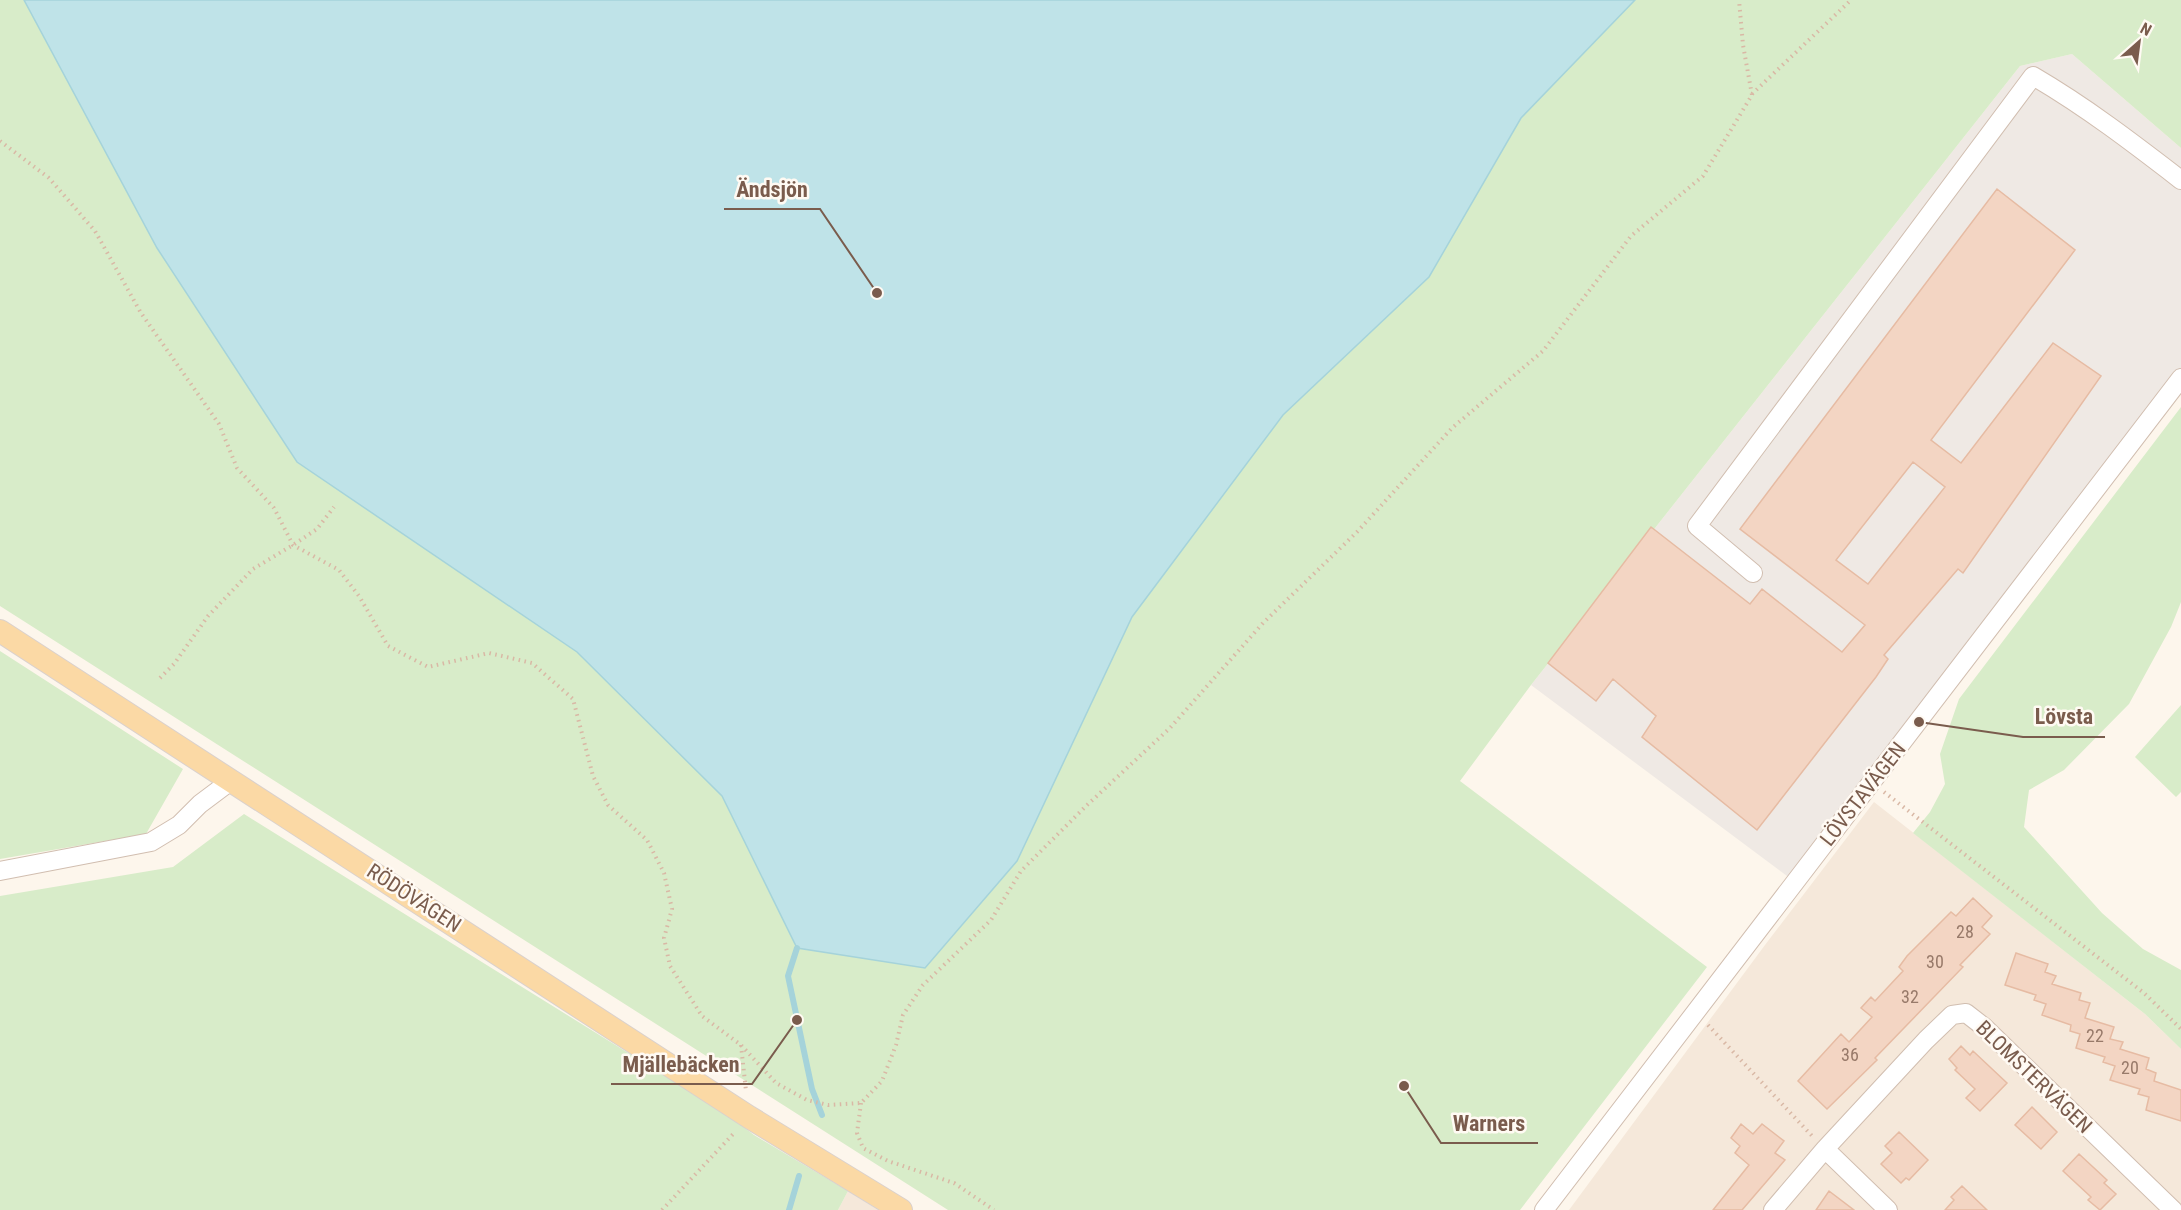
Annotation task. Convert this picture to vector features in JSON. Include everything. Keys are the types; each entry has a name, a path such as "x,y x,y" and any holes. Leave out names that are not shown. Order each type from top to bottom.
{"main road":[{"name":"RÖDÖVÄGEN","path":"0,631 750,1117 901,1210"}],"street":[{"path":"1753,573 1697,526 2033,76 2093,114 2181,180"},
{"name":"LÖVSTAVÄGEN","path":"1544,1210 2181,378"},
{"path":"0,871 78,858 151,842 179,825 200,804 232,780"},
{"name":"BLOMSTERVÄGEN","path":"1773,1210 1825,1149 1952,1015 1966,1013 1984,1027 2173,1210"},
{"path":"1825,1149 1888,1210"}],"path":[{"path":"1739,0 1743,45 1752,95"},
{"path":"994,1210 954,1183 888,1161 862,1148 857,1133 861,1103 882,1082 896,1045 903,1015 923,985 991,920 1021,872 1085,807 1170,728 1263,623 1357,532 1452,428 1543,351 1631,236 1703,176 1752,95 1851,0"},
{"path":"0,141 49,178 95,231 141,313 219,424 237,468 274,508 293,545 339,570 359,596 388,646 428,667 489,653 532,663 573,699 593,776 608,805 647,840 664,873 672,909 664,938 669,966 702,1016 741,1045 776,1083 807,1100 828,1105 861,1103"},
{"path":"160,678 174,664 208,616 253,569 317,529 334,507"},
{"path":"1872,782 2144,993 2181,1029"},
{"path":"1696,1012 1825,1149"},
{"path":"662,1210 750,1117 741,1045"}],"shaded area":[{"path":"2072,54 2181,148 2181,378 1795,882 1531,685 2020,66"},
{"path":"1874,802 2145,1014 2181,1049 2181,1210 1569,1210"},
{"path":"848,1191 878,1210 838,1210"}],"green space":[{"path":"0,0 2181,0 2181,148 2072,54 2020,66 1531,685 1460,781 1707,967 1520,1210 948,1210 0,606"},
{"path":"2181,407 2181,602 2171,627 2129,704 2064,770 2029,790 2024,827 2102,913 2143,949 2181,970 2181,1049 2145,1014 1913,833 1930,812 1945,784 1940,754 1959,699"},
{"path":"0,651 183,769 146,834 0,859"},
{"path":"2181,705 2181,792 2176,797 2135,757"},
{"path":"244,814 728,1115 754,1135 848,1191 838,1210 0,1210 0,896 173,867"}],"water":[{"path":"24,0 1635,0 1521,118 1429,277 1283,415 1132,617 1017,861 925,968 797,948 722,796 577,652 297,462 157,248"}],"building":[{"path":"1997,189 2075,250 1931,440 1961,463 2053,343 2101,376 1963,573 1958,569 1884,655 1888,659 1876,677 1757,830 1642,737 1656,716 1613,679 1596,701 1548,663 1651,527 1750,604 1762,589 1842,652 1865,625 1740,529","holes":["1913,462 1945,487 1868,584 1836,560"]},
{"path":"1973,898 1992,916 1982,927 1990,934 1960,965 1963,967 1875,1058 1877,1060 1827,1109 1798,1081 1841,1034 1849,1042 1872,1017 1861,1008 1871,997 1875,1001 1903,971 1899,967 1907,956 1951,912 1956,916"},
{"path":"2016,953 2048,964 2045,972 2056,976 2052,984 2081,993 2079,1000 2090,1003 2085,1018 2114,1027 2110,1039 2123,1042 2120,1049 2149,1058 2146,1069 2156,1073 2154,1081 2181,1090 2181,1121 2146,1110 2149,1097 2138,1094 2140,1089 2110,1080 2115,1066 2103,1062 2105,1057 2076,1048 2080,1034 2070,1031 2071,1025 2042,1015 2046,1004 2034,1000 2036,995 2005,985"},
{"path":"1961,1046 1970,1055 1973,1051 2007,1083 1980,1111 1966,1098 1975,1089 1955,1070 1957,1068 1949,1059"},
{"path":"2032,1107 2057,1132 2041,1149 2015,1125"},
{"path":"1741,1124 1753,1134 1762,1124 1784,1141 1775,1153 1785,1160 1742,1210 1713,1210 1749,1165 1735,1153 1740,1146 1731,1138"},
{"path":"1899,1132 1928,1160 1909,1180 1906,1178 1901,1183 1881,1164 1892,1153 1885,1146"},
{"path":"2079,1154 2107,1180 2104,1183 2116,1194 2100,1210 2088,1200 2091,1197 2063,1171"},
{"path":"1962,1186 1987,1210 1945,1210 1954,1200 1951,1197"},
{"path":"1829,1191 1854,1210 1816,1210"}],"waterway":[{"path":"797,948 788,976 812,1089 822,1115"},
{"path":"789,1210 799,1176"}],"place":[{"name":"Ändsjön","path":"877,293"},
{"name":"Lövsta","path":"1919,722"},
{"name":"Mjällebäcken","path":"797,1020"},
{"name":"Warners","path":"1404,1086"}]}
